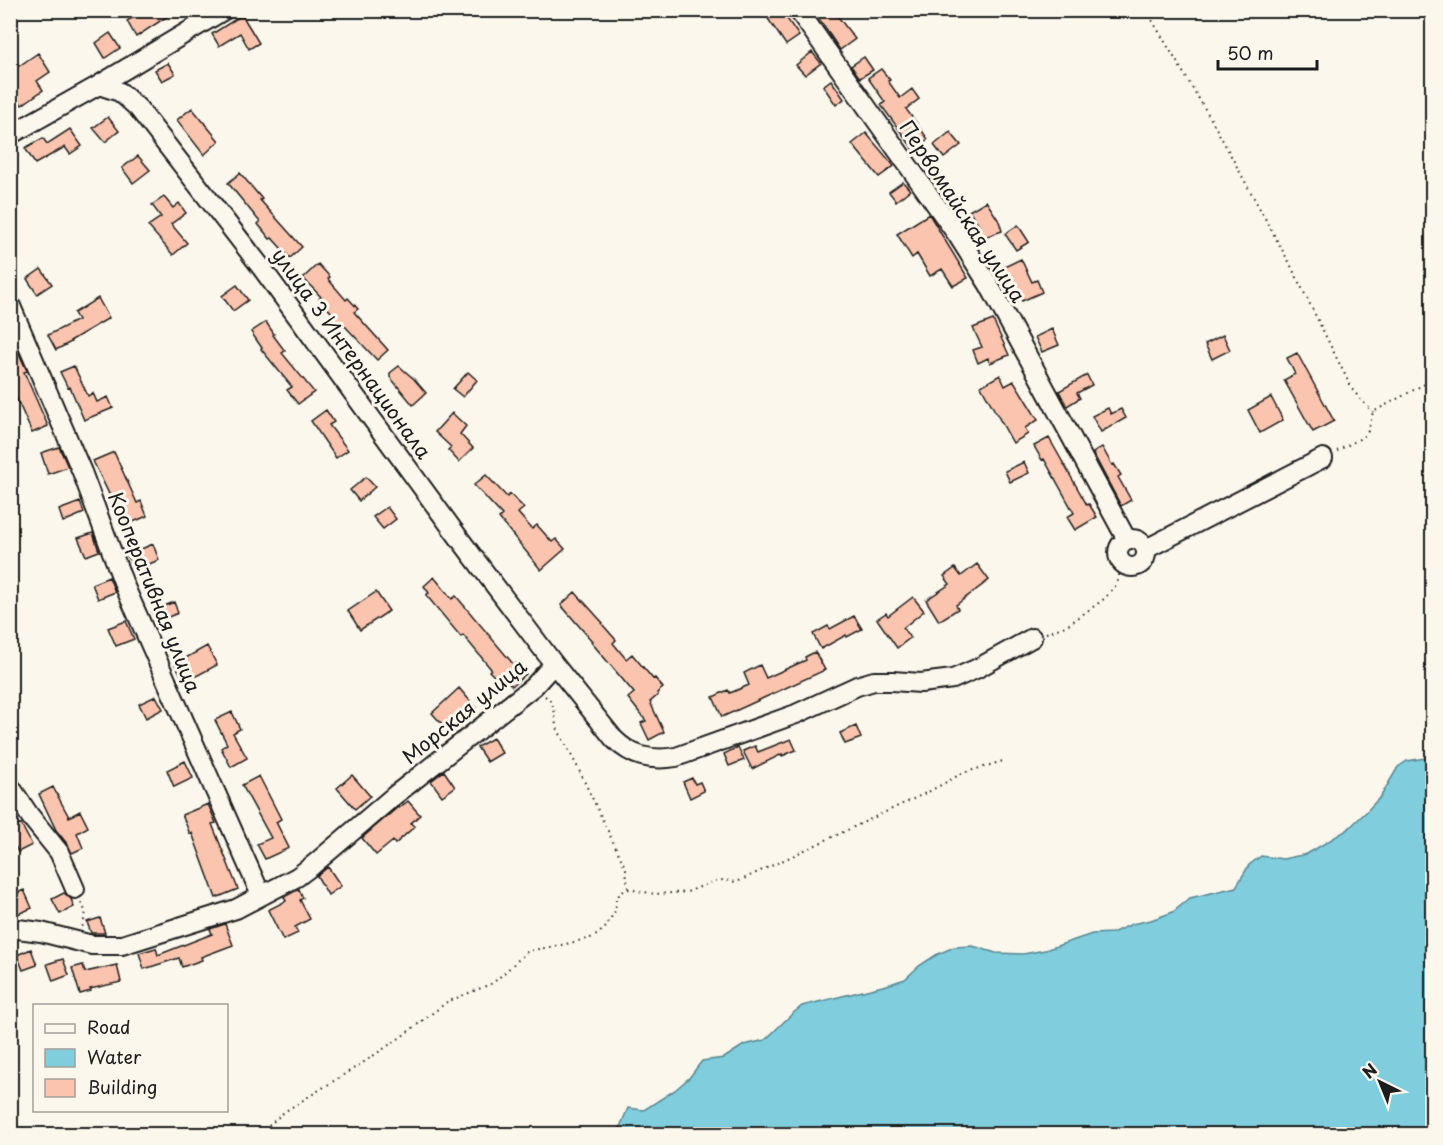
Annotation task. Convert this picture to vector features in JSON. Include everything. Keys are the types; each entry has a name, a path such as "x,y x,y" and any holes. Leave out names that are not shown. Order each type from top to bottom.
{"street":[{"path":"10,135 224,10"},
{"name":"Первомайская улица","path":"798,10 958,236 989,285 1127,540"},
{"name":"улица 3 Интернационала","path":"99,85 120,92 138,108 261,267 554,664"},
{"name":"Кооперативная улица","path":"10,304 82,472 125,587 261,895"},
{"path":"1146,549 1323,458"},
{"path":"1132,538 1141,541 1146,549 1146,558 1139,565 1130,567 1122,563 1118,554 1123,542 1132,538"},
{"name":"Морская улица","path":"10,928 41,932 92,945 122,945 236,909 297,877 313,866 396,795 534,686 554,664 623,748 632,753 666,759 796,714 873,681 921,683 953,679 1032,638"},
{"path":"10,786 30,816 59,852 75,889"}],"path":[{"path":"1146,10 1211,119 1291,266 1352,389 1373,412"},
{"path":"1323,458 1363,436 1368,431 1373,412 1432,380"},
{"path":"1032,638 1068,626 1104,599 1117,584 1122,563"},
{"path":"534,686 549,699 554,708 556,726 626,869 628,889"},
{"path":"260,1134 284,1112 361,1064 447,1002 493,983 528,951 594,937 605,928 615,911 616,900 620,892 628,889 655,894 687,892 715,881 737,882 928,792 963,773 1003,761"},
{"path":"75,889 86,912 79,942"}],"water":[{"path":"1432,757 1432,1134 617,1134 628,1108 644,1110 675,1090 689,1078 702,1061 724,1058 744,1045 765,1040 802,1006 905,979 919,966 954,947 973,946 996,953 1023,954 1045,950 1092,934 1112,933 1132,924 1173,912 1190,898 1236,887 1249,865 1261,856 1283,859 1307,854 1347,830 1365,813 1381,796 1398,767 1407,761"}],"building":[{"path":"145,10 177,10 136,37 127,21"},
{"path":"762,10 781,10 799,36 786,45"},
{"path":"813,10 833,10 855,39 840,50"},
{"path":"242,15 259,43 249,49 240,33 219,46 212,34"},
{"path":"110,33 120,48 105,58 96,43"},
{"path":"812,52 821,63 805,75 796,65"},
{"path":"38,53 50,72 37,81 43,90 22,105 11,91 16,87 10,79 10,69 17,64 19,66"},
{"path":"864,57 873,70 860,78 851,66"},
{"path":"168,63 175,74 162,81 155,70"},
{"path":"881,69 900,98 912,89 919,99 906,109 928,139 914,150 881,105 885,102 868,78"},
{"path":"831,80 844,99 836,105 823,86"},
{"path":"192,108 219,141 204,155 177,120"},
{"path":"108,117 119,131 105,142 93,128"},
{"path":"70,129 82,146 70,154 65,147 35,164 25,148 43,138 47,144"},
{"path":"950,132 961,145 944,158 934,145"},
{"path":"866,133 894,166 879,177 852,144"},
{"path":"138,156 150,170 133,183 122,168"},
{"path":"240,173 262,199 260,200 302,247 290,258 272,238 270,239 258,224 260,222 228,183"},
{"path":"903,182 910,190 896,201 889,192"},
{"path":"164,197 173,208 179,203 186,213 171,224 187,243 173,255 148,226 161,217 152,205"},
{"path":"986,201 999,221 1002,231 976,240 972,229 979,226 969,211"},
{"path":"929,214 968,278 953,286 942,269 930,276 917,254 912,258 897,234"},
{"path":"1018,225 1029,242 1016,250 1005,234"},
{"path":"1021,259 1032,282 1037,280 1042,292 1022,301 1014,284 1008,286 1000,269"},
{"path":"318,264 346,300 348,298 358,309 354,312 388,350 377,360 343,324 340,327 330,317 333,314 303,278"},
{"path":"41,269 52,284 37,294 27,279"},
{"path":"237,285 248,300 233,311 222,296"},
{"path":"98,298 109,318 56,350 48,335 78,320 74,313"},
{"path":"993,320 1009,355 990,363 988,358 978,363 973,350 982,347 973,328"},
{"path":"266,322 285,351 282,353 314,392 298,404 287,390 292,387 261,349 251,332"},
{"path":"1052,329 1059,345 1042,352 1035,337"},
{"path":"10,334 48,426 32,433 16,397 10,400"},
{"path":"1223,335 1230,350 1212,359 1205,344"},
{"path":"1297,353 1334,421 1313,432 1284,380 1295,374 1287,358"},
{"path":"74,366 88,396 93,393 97,402 108,397 113,408 84,420 70,387 68,388 60,372"},
{"path":"399,366 426,393 413,405 390,377 390,373"},
{"path":"468,372 477,380 463,397 453,389"},
{"path":"1000,375 1005,386 1014,381 1038,420 1025,428 1028,434 1013,443 981,386"},
{"path":"1087,375 1092,385 1077,393 1080,398 1067,406 1059,391"},
{"path":"1271,397 1283,420 1260,433 1248,410"},
{"path":"1108,408 1111,414 1121,409 1126,418 1101,432 1092,416"},
{"path":"326,410 334,422 329,425 348,450 336,458 311,421"},
{"path":"452,413 466,426 460,434 473,448 459,462 448,450 451,447 435,432"},
{"path":"1049,438 1087,505 1089,504 1097,517 1075,530 1067,517 1074,513 1044,459 1042,460 1034,446"},
{"path":"59,447 68,467 48,474 41,453"},
{"path":"1102,447 1112,465 1114,464 1121,475 1118,477 1131,500 1121,506 1093,453"},
{"path":"114,452 137,503 141,501 147,516 126,525 115,499 112,500 93,461"},
{"path":"1024,462 1029,473 1010,482 1005,471"},
{"path":"486,475 507,497 510,494 524,508 518,513 532,529 537,525 552,542 556,539 565,549 541,570 499,518 502,515 474,485"},
{"path":"366,477 375,487 359,501 350,490"},
{"path":"80,502 84,513 63,522 59,510"},
{"path":"387,507 396,519 383,529 373,517"},
{"path":"93,533 99,551 86,556 78,538"},
{"path":"153,544 159,560 134,570 127,555"},
{"path":"977,564 989,580 956,605 958,609 939,621 926,600 950,584 944,576 955,568 961,576"},
{"path":"109,577 115,592 98,599 92,584"},
{"path":"434,577 452,599 456,596 514,665 516,663 526,674 512,686 501,674 496,678 489,671 491,669 463,635 461,637 426,595 429,593 424,586"},
{"path":"376,592 389,611 360,630 348,611"},
{"path":"575,592 616,640 613,643 626,659 632,654 663,688 650,702 664,732 649,740 641,723 646,721 628,698 634,693 561,605"},
{"path":"913,597 924,611 903,628 910,638 897,648 877,619 886,613 888,616"},
{"path":"174,602 178,613 156,622 152,611"},
{"path":"854,616 862,629 821,649 813,634 828,626 830,629"},
{"path":"126,621 134,639 116,646 108,628"},
{"path":"207,646 217,665 185,682 175,664"},
{"path":"815,652 825,670 722,717 713,697 728,690 730,693 749,685 744,673 760,665 766,678 806,660 805,657"},
{"path":"459,688 476,708 449,732 432,713"},
{"path":"156,696 163,709 146,718 139,704"},
{"path":"232,712 240,729 233,733 247,758 231,767 221,748 227,744 215,720"},
{"path":"856,726 861,738 845,744 840,733"},
{"path":"493,738 502,753 487,762 477,747"},
{"path":"791,739 796,750 782,756 782,754 752,769 743,751 755,746 758,752"},
{"path":"738,747 744,760 729,766 724,754"},
{"path":"185,761 193,778 174,787 167,770"},
{"path":"444,771 455,787 442,796 431,781"},
{"path":"352,775 370,796 355,809 337,788"},
{"path":"259,776 281,819 276,822 289,848 265,859 257,844 271,838 242,785"},
{"path":"692,778 695,784 700,782 704,791 690,798 683,782"},
{"path":"53,787 69,817 80,811 88,827 77,833 83,848 72,853 56,830 39,794"},
{"path":"408,801 420,815 411,823 415,826 395,844 393,841 376,855 362,838"},
{"path":"208,804 216,823 212,824 238,889 216,898 192,833 190,834 182,815"},
{"path":"21,824 32,845 18,852 10,837 10,829"},
{"path":"328,867 341,886 328,895 317,876"},
{"path":"299,889 303,898 300,900 310,919 295,927 298,933 283,940 268,910 286,901 284,897"},
{"path":"24,890 32,908 13,916 10,909 10,896"},
{"path":"64,893 71,899 74,907 60,914 52,899"},
{"path":"100,918 105,933 91,933 87,922"},
{"path":"225,924 233,945 182,967 179,958 144,969 139,953 156,948 158,955 212,934 210,929"},
{"path":"31,949 37,965 23,970 17,955"},
{"path":"63,959 69,975 53,981 47,964"},
{"path":"83,965 85,972 117,965 121,982 90,989 91,991 80,994 72,968"}]}
